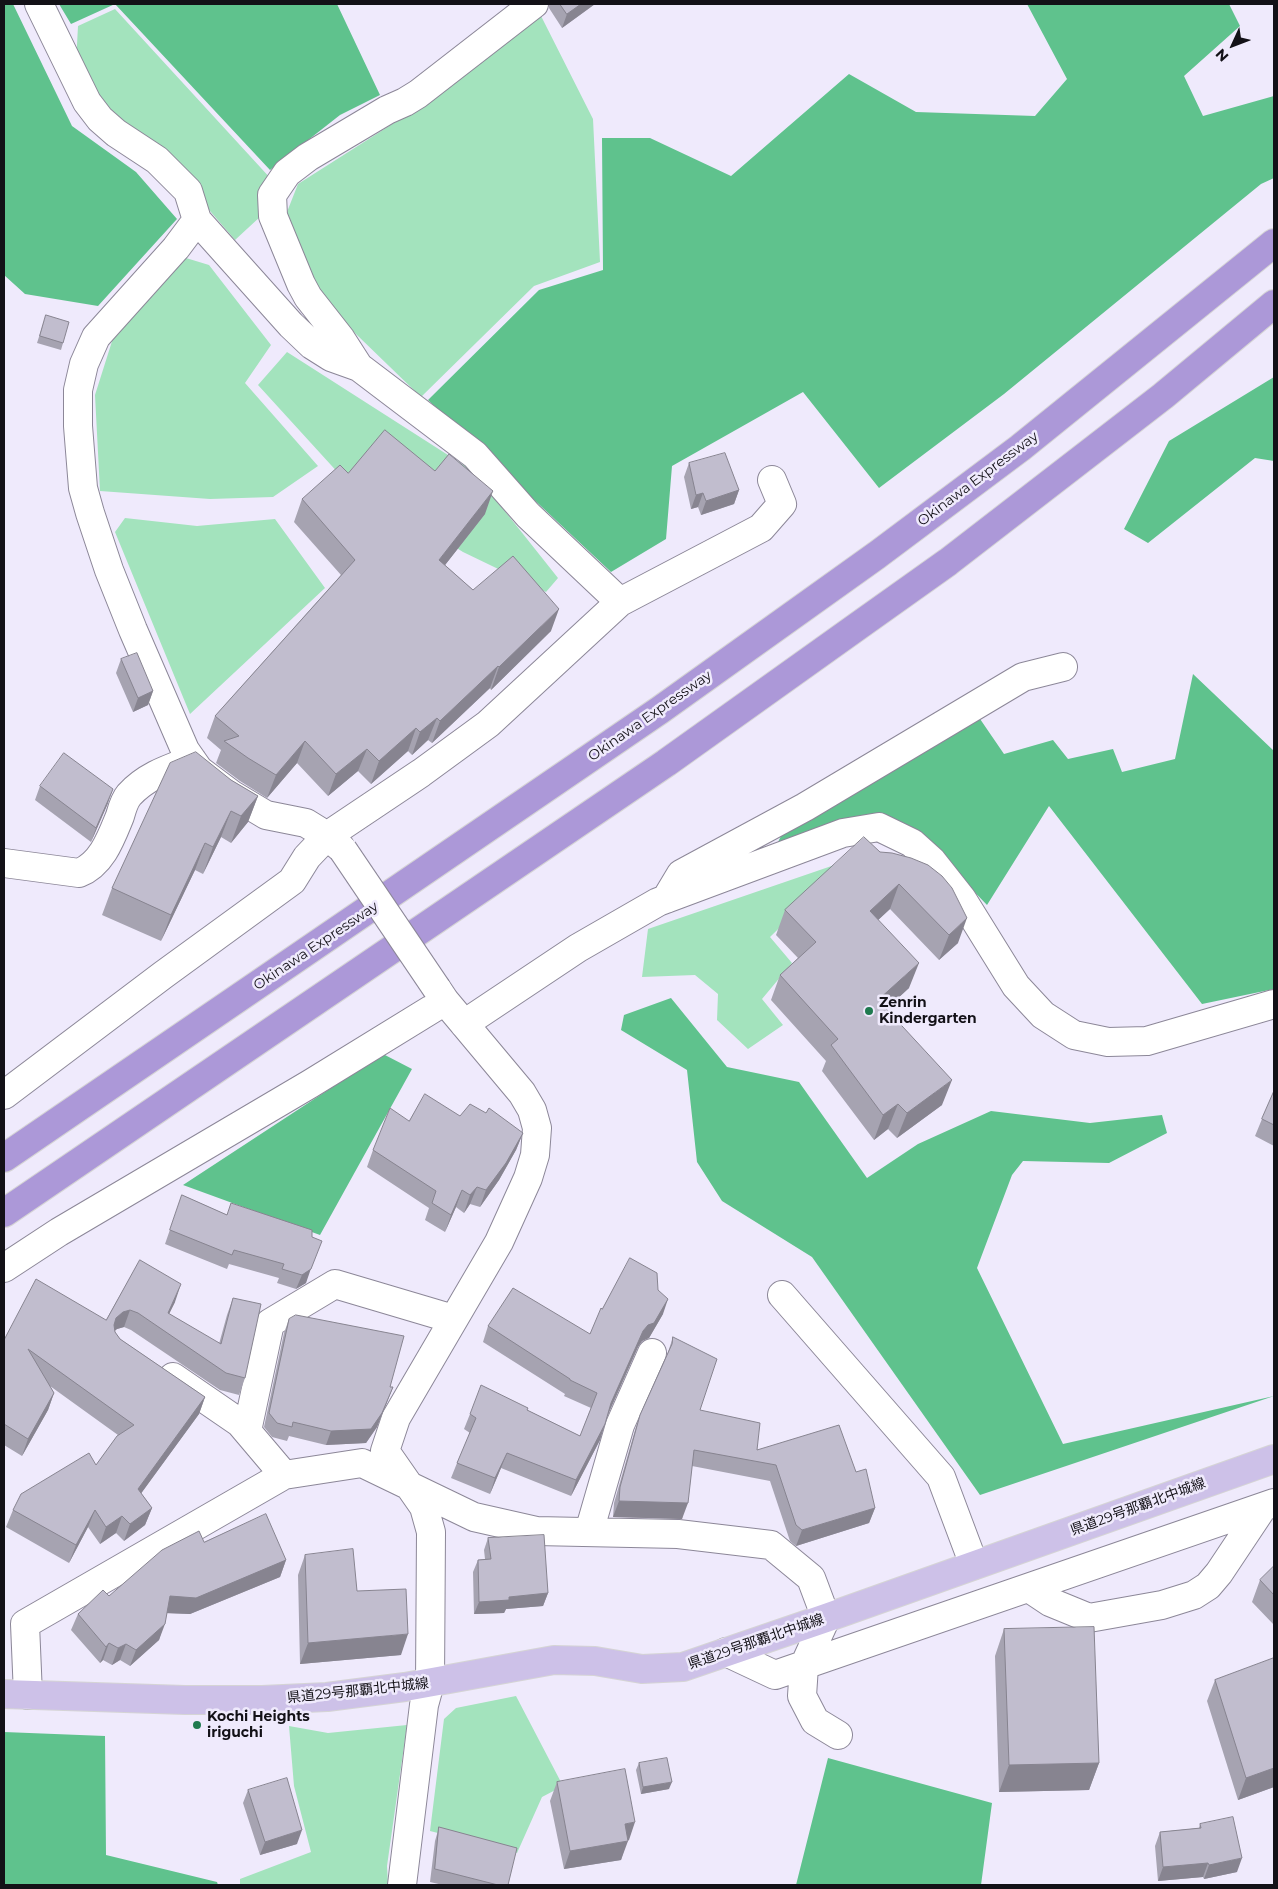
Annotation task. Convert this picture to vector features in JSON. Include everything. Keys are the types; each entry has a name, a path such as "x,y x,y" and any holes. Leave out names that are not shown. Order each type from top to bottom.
{"highway":[{"name":"Okinawa Expressway","path":"4,1158 644,722 1020,448 1274,244"},
{"path":"4,1213 666,763 948,562 1163,396 1274,304"}],"main road":[{"name":"県道29号那覇北中城線","path":"16,1694 185,1700 262,1700 328,1696 430,1684 554,1660 596,1661 642,1669 682,1667 826,1618 1274,1459"}],"street":[{"path":"39,4 87,102 100,119 116,133 157,160 188,191 198,220 291,325 312,345 331,357 359,367 476,456 528,515 620,602"},
{"path":"359,367 341,339 308,297 301,284 273,216 272,195 288,173 308,158 387,110 418,94 534,4"},
{"path":"198,220 176,248 96,337 84,364 78,390 80,460 90,513 109,570 185,750 199,770 224,790 266,815 306,823 335,843 441,995 522,1093 532,1110 537,1128 535,1155 528,1178 499,1242 396,1418 385,1451 424,1507 431,1532 430,1684 424,1705 402,1885"},
{"path":"4,1095 292,881 307,857 335,843 421,773 488,724 620,602 761,528 782,504 772,480"},
{"path":"666,899 681,874 805,807 1023,677 1063,667"},
{"path":"4,863 79,874 87,870 106,848 128,797 147,779 192,760"},
{"path":"464,1024 578,948 658,902 843,833 879,827 912,843 932,862 962,899 1016,986 1044,1015 1074,1035 1108,1042 1147,1041 1274,1004"},
{"path":"4,1268 59,1232 310,1084 441,995"},
{"path":"247,1431 270,1323 335,1284 453,1319"},
{"path":"782,1295 941,1477 974,1565"},
{"path":"589,1532 620,1424 652,1353"},
{"path":"154,1364 240,1423 284,1474"},
{"path":"16,1694 26,1624 284,1474 362,1464 474,1517 536,1531 678,1534 772,1545 811,1578 826,1618 804,1666 802,1696 815,1721 838,1735"},
{"path":"1029,1588 1050,1602 1089,1618 1162,1605 1194,1594 1208,1586 1219,1573 1269,1505"},
{"path":"726,1652 775,1675 1269,1505"}],"green space":[{"path":"4,4 13,4 72,126 136,172 177,219 98,306 25,294 4,275"},
{"path":"59,4 115,4 71,24"},
{"path":"115,4 337,4 380,95 340,115 270,170"},
{"path":"1027,4 1229,4 1240,26 1184,76 1203,116 1274,96 1274,178 1261,184 1004,394 879,488 803,392 672,466 666,539 611,572 428,400 539,290 603,270 602,138 650,138 731,176 849,74 916,112 1035,116 1067,79"},
{"path":"115,9 272,180 261,216 235,240 154,146 115,116 76,64 78,26"},
{"path":"538,10 593,119 600,262 534,286 421,397 327,306 295,245 287,212 298,184 419,107"},
{"path":"186,258 209,265 271,345 245,383 318,466 273,497 210,499 100,491 95,395 114,335"},
{"path":"287,352 473,471 558,578 546,592 463,552 341,476 258,385"},
{"path":"1274,377 1274,461 1255,458 1148,543 1124,529 1169,441"},
{"path":"125,518 197,526 275,519 325,588 190,714 115,532"},
{"path":"1193,674 1274,751 1274,989 1202,1004 1049,806 987,905 915,830 864,815 778,842 785,828 978,716 1004,754 1053,740 1068,759 1113,749 1122,772 1175,759"},
{"path":"849,860 770,937 792,963 762,999 783,1025 748,1049 717,1020 718,994 695,975 642,977 648,929"},
{"path":"671,998 727,1067 799,1082 867,1178 918,1144 991,1111 1090,1123 1162,1115 1167,1133 1109,1163 1023,1161 1012,1175 977,1268 1063,1444 1274,1396 980,1495 812,1257 722,1201 697,1162 687,1070 621,1030 624,1015"},
{"path":"383,1054 412,1069 320,1235 183,1185"},
{"path":"516,1696 563,1786 542,1797 517,1853 430,1831 444,1719 456,1708"},
{"path":"407,1725 387,1866 388,1885 240,1885 240,1879 311,1852 294,1786 289,1726 328,1733"},
{"path":"4,1732 105,1736 106,1855 217,1882 218,1885 4,1885"},
{"path":"828,1758 992,1803 981,1885 796,1885"}],"building":[{"path":"560,4 581,4 567,14"},
{"path":"46,315 69,322 63,343 40,336"},
{"path":"385,430 435,471 449,454 493,491 439,560 473,590 513,556 559,609 440,721 437,718 420,732 416,728 379,761 367,749 336,774 305,741 276,775 224,741 239,736 215,716 355,560 302,499 340,465 348,473"},
{"path":"725,453 739,490 706,501 703,493 696,495 689,463"},
{"path":"137,653 153,691 138,698 121,659"},
{"path":"196,752 231,780 258,796 241,816 231,811 213,847 205,843 171,915 112,888 170,763"},
{"path":"64,753 113,789 96,828 40,786"},
{"path":"864,837 880,852 911,858 928,865 942,876 952,888 967,918 949,935 899,884 870,911 919,963 878,1000 952,1080 907,1113 898,1104 883,1115 831,1045 838,1039 780,975 816,942 785,910"},
{"path":"1274,1091 1274,1125 1262,1119"},
{"path":"425,1094 460,1116 470,1104 486,1113 489,1108 523,1133 506,1163 486,1190 477,1187 470,1195 462,1190 451,1215 432,1203 436,1191 373,1150 390,1108 409,1121"},
{"path":"182,1195 227,1215 231,1203 312,1230 312,1237 322,1241 311,1269 302,1275 282,1269 284,1264 234,1250 232,1255 170,1230"},
{"path":"630,1258 657,1273 658,1290 668,1299 654,1323 648,1325 643,1331 611,1403 605,1424 576,1480 507,1453 495,1478 457,1463 476,1418 470,1414 481,1385 580,1436 597,1393 570,1380 488,1326 513,1288 590,1334 601,1308"},
{"path":"140,1260 181,1284 168,1313 221,1344 233,1298 261,1304 245,1378 226,1373 138,1313 130,1310 123,1312 116,1318 115,1332 120,1339 205,1397 138,1489 152,1508 130,1524 122,1516 106,1527 95,1510 76,1545 13,1510 21,1494 89,1453 96,1465 117,1436 134,1425 28,1349 54,1393 28,1439 4,1424 4,1340 36,1279 106,1320"},
{"path":"296,1315 404,1336 390,1387 393,1387 382,1413 371,1429 331,1431 293,1422 292,1427 277,1423 269,1413 289,1319"},
{"path":"673,1337 717,1359 700,1410 760,1423 757,1450 839,1425 856,1472 866,1469 875,1508 802,1530 796,1525 776,1465 694,1450 688,1503 619,1501 620,1487 640,1415 672,1344"},
{"path":"266,1514 286,1560 196,1598 170,1596 165,1624 136,1650 126,1644 118,1648 109,1643 106,1647 78,1614 103,1590 109,1596 162,1550 199,1531 204,1542"},
{"path":"544,1535 548,1593 509,1597 509,1600 479,1602 478,1560 491,1559 488,1538"},
{"path":"353,1549 357,1591 406,1589 408,1634 308,1643 305,1555"},
{"path":"1274,1566 1274,1595 1260,1580"},
{"path":"1094,1627 1099,1763 1009,1765 1004,1629"},
{"path":"1274,1658 1274,1768 1246,1778 1215,1680"},
{"path":"667,1758 672,1782 643,1787 639,1763"},
{"path":"625,1769 635,1822 625,1824 628,1841 570,1851 557,1782"},
{"path":"287,1778 302,1830 265,1842 248,1790"},
{"path":"1233,1817 1242,1858 1209,1865 1208,1863 1163,1867 1160,1832 1201,1828 1200,1824"},
{"path":"439,1827 517,1848 508,1885 498,1885 435,1869"}],"place":[{"name":"Zenrin Kindergarten","path":"869,1011"},
{"name":"Kochi Heights iriguchi","path":"197,1725"}]}
